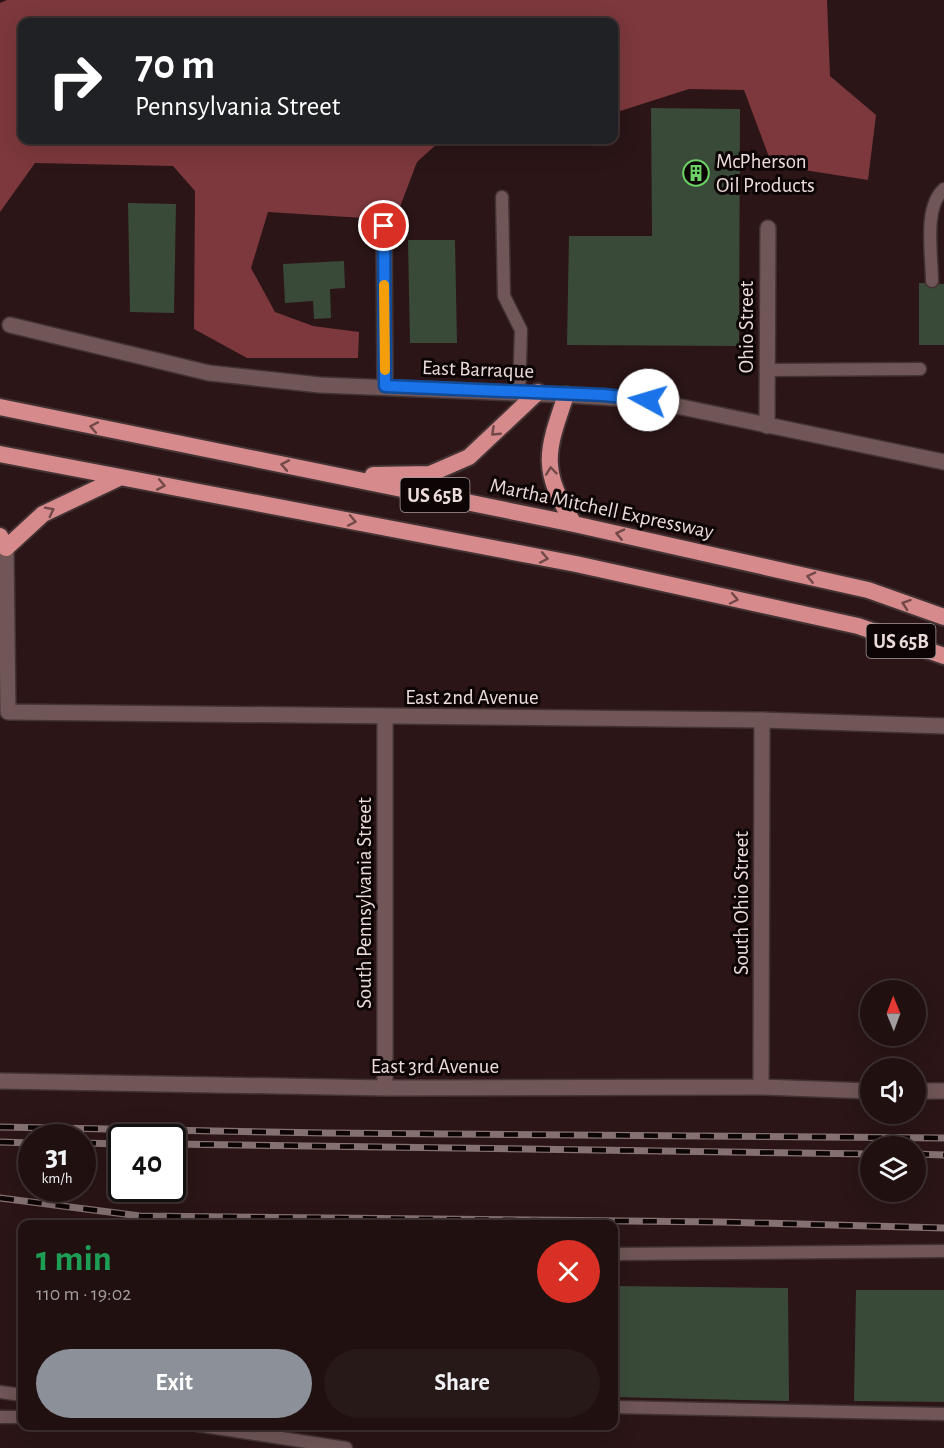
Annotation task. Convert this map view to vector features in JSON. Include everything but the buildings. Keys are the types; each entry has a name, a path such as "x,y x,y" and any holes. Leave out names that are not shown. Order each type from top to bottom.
{"highway":[{"path":"326,473 411,476 444,470 469,457 538,392"},
{"path":"566,394 549,444 550,478 574,524"},
{"name":"Martha Mitchell Expressway","path":"0,407 574,524 868,590 944,617"},
{"name":"US 65B","path":"0,454 576,564 858,626 944,656"},
{"path":"3,542 43,514 121,477"}],"street":[{"path":"384,226 385,386"},
{"name":"Ohio Street","path":"767,426 768,228"},
{"name":"East Barraque","path":"10,325 208,373 320,385 538,392 648,400 944,462"},
{"path":"3,542 4,712"},
{"name":"East 2nd Avenue","path":"4,712 762,720 944,726"},
{"name":"South Pennsylvania Street","path":"385,717 385,1088"},
{"name":"South Ohio Street","path":"761,1087 762,720"},
{"name":"East 3rd Avenue","path":"0,1081 385,1088 761,1087 860,1091"},
{"path":"926,1091 944,1091"}],"lane":[{"path":"932,280 932,214 938,194 944,189"},
{"path":"502,197 504,296 521,330 519,392"},
{"path":"767,370 920,369"},
{"path":"618,1254 944,1251"},
{"path":"0,1392 18,1394"},
{"path":"618,1407 944,1414"},
{"path":"0,1417 18,1417"},
{"path":"231,1430 346,1448"},
{"path":"275,1430 285,1438"}],"shaded area":[{"path":"7,0 827,0 830,76 876,115 868,180 772,165 744,90 689,89 618,112 618,18 18,18 18,144 437,144 417,162 395,220 268,212 251,268 275,312 313,326 359,332 358,358 247,358 194,329 195,191 173,166 35,163 0,212 0,3"},
{"path":"476,144 520,144 514,146"}],"railway":[{"path":"0,1127 325,1133 944,1138"},
{"path":"0,1142 18,1143"},
{"path":"96,1143 108,1144"},
{"path":"186,1144 860,1154"},
{"path":"926,1154 944,1155"},
{"path":"0,1198 140,1216 527,1220"},
{"path":"618,1221 944,1228"}],"slow traffic":[{"path":"384,285 385,370"}],"place":[{"name":"McPherson Oil Products","path":"696,173"}],"route":[{"path":"384,226 385,386 604,395 648,400"}]}
